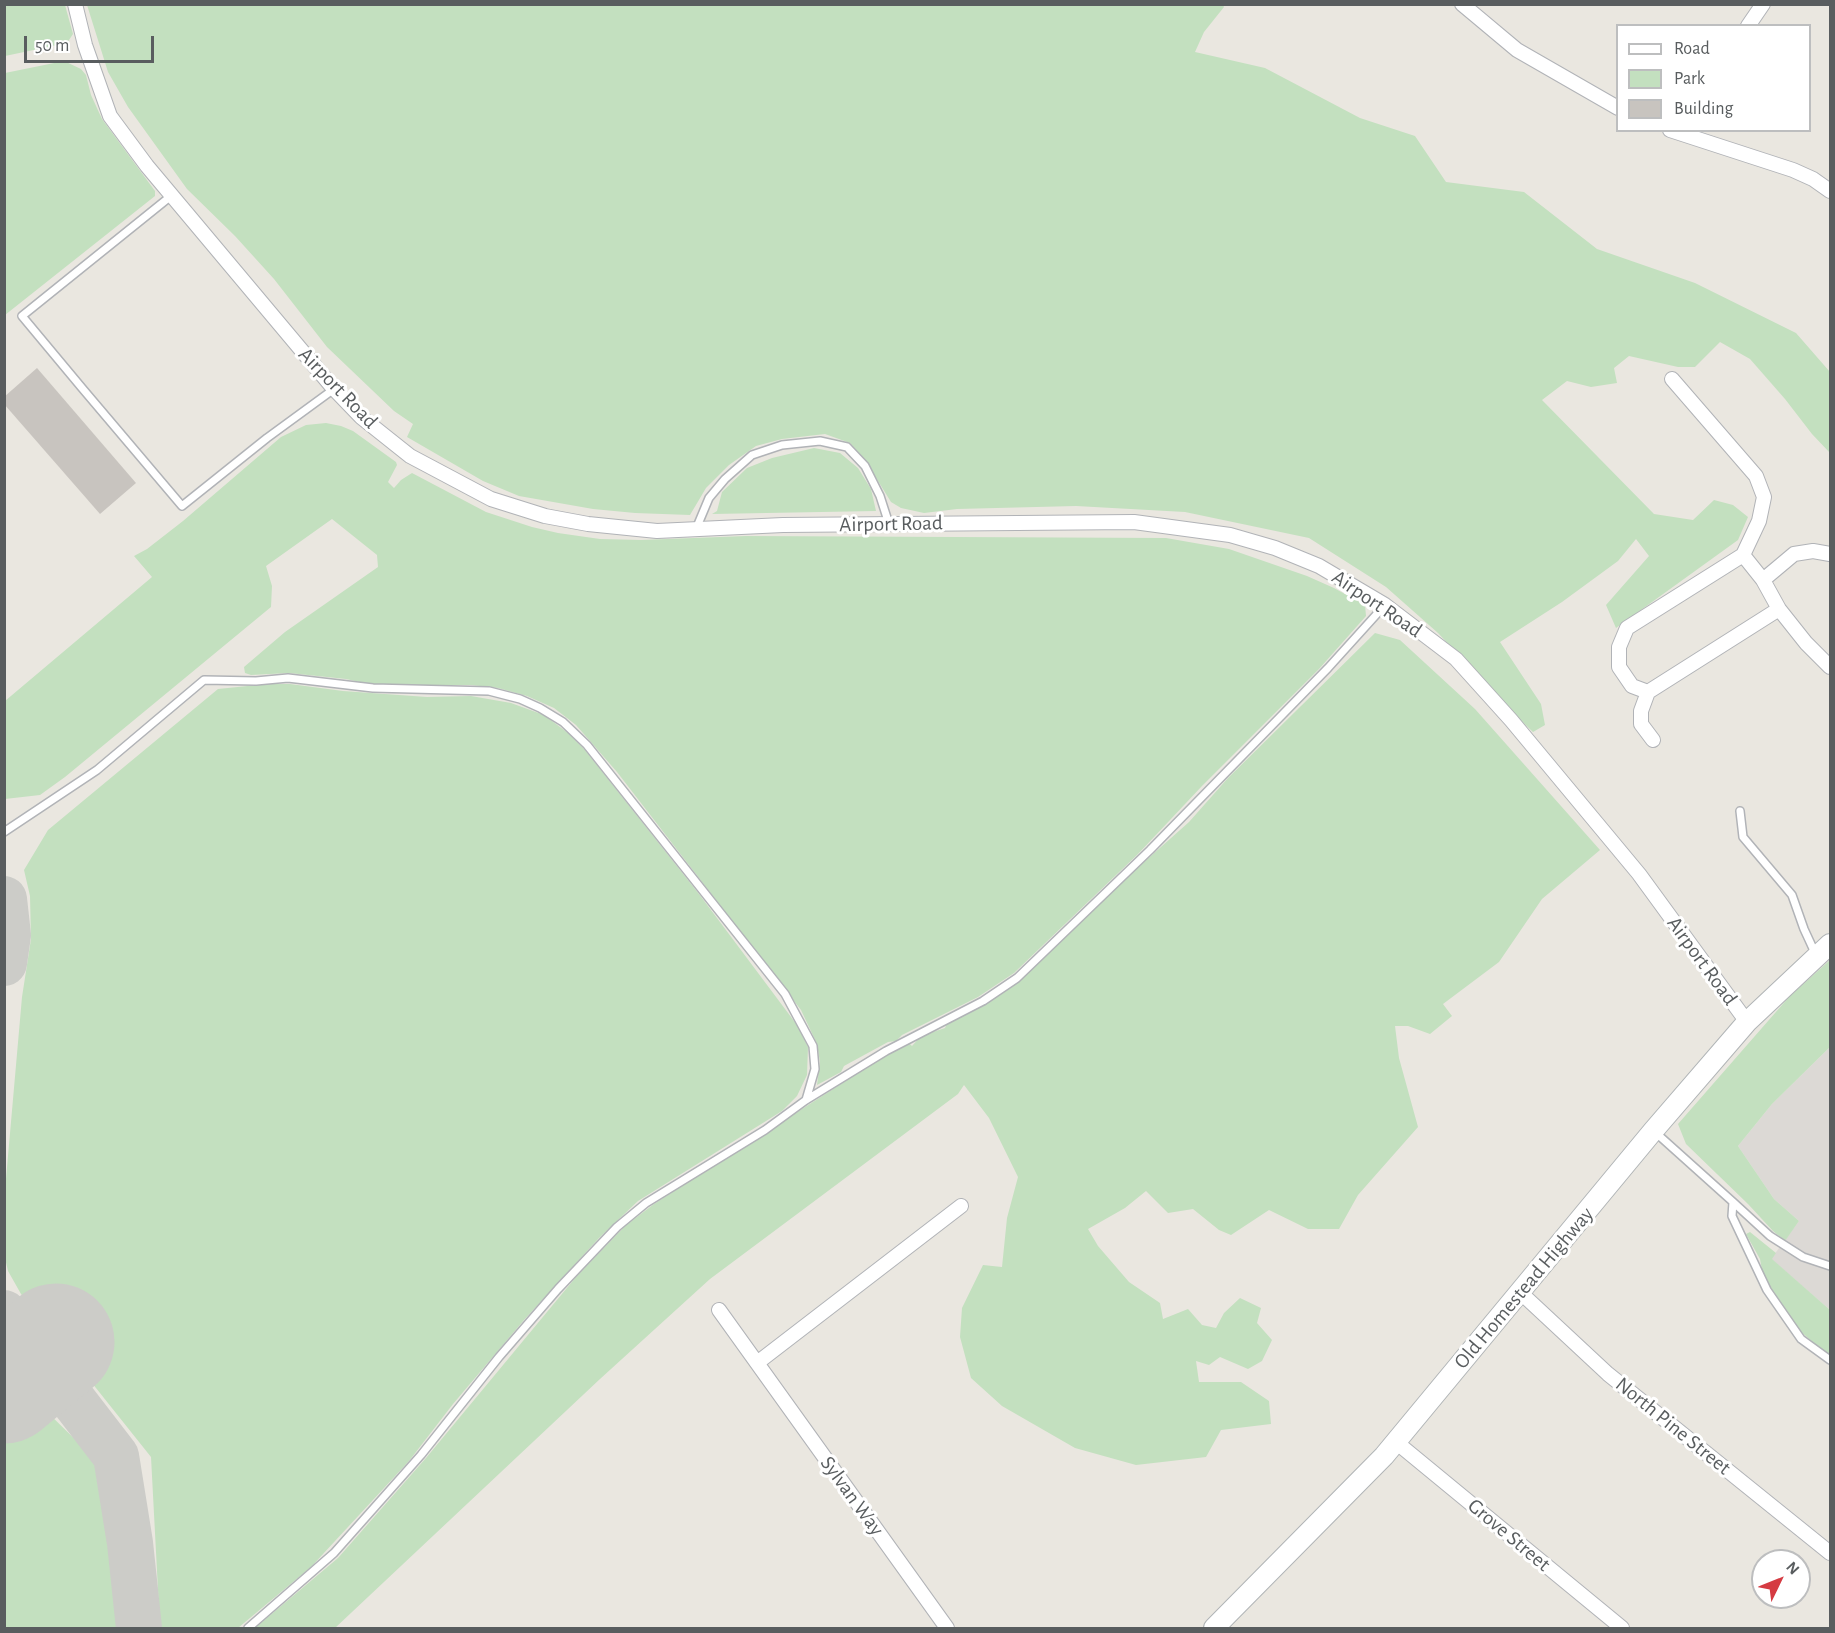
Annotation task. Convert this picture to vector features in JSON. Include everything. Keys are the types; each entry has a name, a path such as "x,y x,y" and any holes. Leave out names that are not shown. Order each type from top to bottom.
{"main road":[{"name":"Old Homestead Highway","path":"1214,1629 1384,1456 1653,1131 1747,1022 1824,951"}],"street":[{"name":"Airport Road","path":"75,4 85,45 110,116 147,166 334,389 361,417 410,456 491,499 545,516 588,524 657,531 783,525 1134,522 1230,535 1275,548 1319,566 1385,605 1455,659 1511,720 1639,874 1747,1022"},
{"path":"1462,4 1517,50 1616,107"},
{"path":"1749,24 1763,4"},
{"path":"1678,132 1793,170 1813,179 1830,191"},
{"path":"1648,692 1632,686 1619,667 1619,647 1627,628 1743,555 1760,521 1764,497 1756,476 1672,379"},
{"path":"1763,580 1794,554 1813,550 1830,554"},
{"path":"1743,555 1763,580 1779,609 1806,644 1830,667"},
{"path":"1653,740 1641,724 1641,711 1648,692 1779,609"},
{"path":"757,1363 961,1206"},
{"name":"North Pine Street","path":"1521,1293 1608,1374 1830,1553"},
{"name":"Sylvan Way","path":"719,1310 947,1629"},
{"name":"Grove Street","path":"1396,1442 1622,1629"}],"lane":[{"path":"171,196 22,316 97,406 182,506 267,438 334,389"},
{"path":"696,529 708,498 724,479 752,455 782,445 820,441 847,447 865,466 880,496 889,524"},
{"path":"248,1629 334,1553 421,1455 558,1289 617,1227 646,1203 765,1130 806,1100 886,1051 983,1001 1017,978 1150,850 1328,668 1385,605"},
{"path":"4,832 97,770 204,680 256,681 288,678 373,688 489,691 520,699 563,722 587,745 785,994 813,1046 815,1069 806,1100"},
{"path":"1740,811 1743,837 1792,895 1804,929 1824,951"},
{"path":"1653,1131 1770,1236 1803,1257 1830,1266"},
{"path":"1733,1202 1732,1216 1767,1290 1801,1339 1830,1360"}],"shaded area":[{"path":"1830,1047 1830,1310 1771,1259 1799,1221 1774,1199 1738,1146 1772,1104"}],"green space":[{"path":"4,5 65,5 73,34 67,43 5,56"},
{"path":"87,5 1223,5 1224,7 1204,32 1195,52 1265,68 1360,118 1415,136 1446,182 1524,192 1597,249 1695,283 1796,333 1830,372 1830,453 1750,359 1720,342 1695,367 1678,367 1629,356 1614,368 1617,383 1591,387 1567,381 1542,400 1654,514 1693,520 1714,500 1733,505 1748,517 1738,540 1616,628 1606,605 1649,556 1636,539 1618,561 1562,602 1500,642 1541,704 1545,725 1533,732 1438,633 1386,587 1309,538 1185,512 1076,506 957,509 924,513 901,508 891,502 865,460 850,443 825,434 782,439 756,446 729,465 706,488 690,515 593,509 519,496 483,481 407,437 413,424 394,411 327,347 274,279 235,236 187,189 128,107 108,72"},
{"path":"64,61 81,69 86,75 91,95 102,119 155,191 155,196 5,315 5,73"},
{"path":"326,423 353,431 396,462 397,465 388,482 394,488 412,473 486,512 558,533 600,539 641,540 746,536 1166,538 1229,549 1307,576 1365,605 1366,616 1319,669 1202,786 1138,854 1014,973 978,997 844,1066 841,1072 817,1085 820,1062 817,1044 801,1010 617,772 576,725 554,708 527,696 498,688 471,685 374,685 346,679 289,673 251,675 245,673 244,667 285,632 378,567 377,555 332,519 266,566 272,586 271,607 65,777 40,795 5,799 5,701 152,577 134,556 147,549 183,521 281,437 306,425"},
{"path":"814,448 840,453 858,468 871,489 876,511 712,514 717,511 722,492 747,468 772,458"},
{"path":"1375,633 1400,640 1475,709 1600,850 1542,899 1499,962 1443,1004 1452,1016 1430,1034 1408,1026 1395,1026 1399,1058 1418,1127 1358,1195 1339,1229 1308,1229 1269,1210 1231,1235 1219,1230 1193,1209 1168,1213 1146,1191 1125,1208 1088,1229 1098,1246 1129,1282 1160,1303 1163,1319 1188,1309 1202,1325 1216,1328 1224,1313 1240,1298 1261,1308 1257,1323 1272,1340 1262,1361 1248,1369 1220,1357 1209,1365 1196,1361 1199,1382 1241,1382 1269,1401 1271,1424 1221,1430 1206,1457 1136,1465 1075,1448 1002,1406 971,1378 960,1337 962,1308 983,1265 1002,1267 1007,1218 1018,1177 989,1118 964,1085 958,1094 710,1279 335,1628 255,1628 338,1558 426,1458 576,1277 625,1226 654,1204 906,1040 912,1046 921,1036 945,1028 948,1021 1019,981 1125,879 1189,822 1228,778"},
{"path":"290,684 343,691 427,697 471,696 511,703 544,715 568,733 585,750 699,894 797,1025 808,1047 807,1075 797,1096 782,1111 638,1201 599,1238 524,1320 453,1404 409,1461 311,1567 238,1628 160,1628 151,1457 21,1294 8,1271 5,1258 5,1190 22,997 31,939 30,896 24,870 48,830 218,689"},
{"path":"1830,960 1830,1047 1772,1104 1738,1146 1774,1199 1799,1221 1785,1241 1686,1144 1678,1124 1789,997"},
{"path":"1750,1232 1776,1253 1772,1259 1830,1310 1830,1357 1800,1331 1763,1276 1760,1259 1746,1234"},
{"path":"41,1406 90,1454 98,1470 105,1492 114,1550 118,1628 5,1628 5,1436"}],"building":[{"path":"37,368 136,483 100,514 4,404 4,397"}],"taxiway":[{"path":"4,899 8,935 4,963"},
{"path":"4,1313 116,1456 130,1543 139,1628"}],"runway":[{"path":"4,1385 56,1342"}]}
